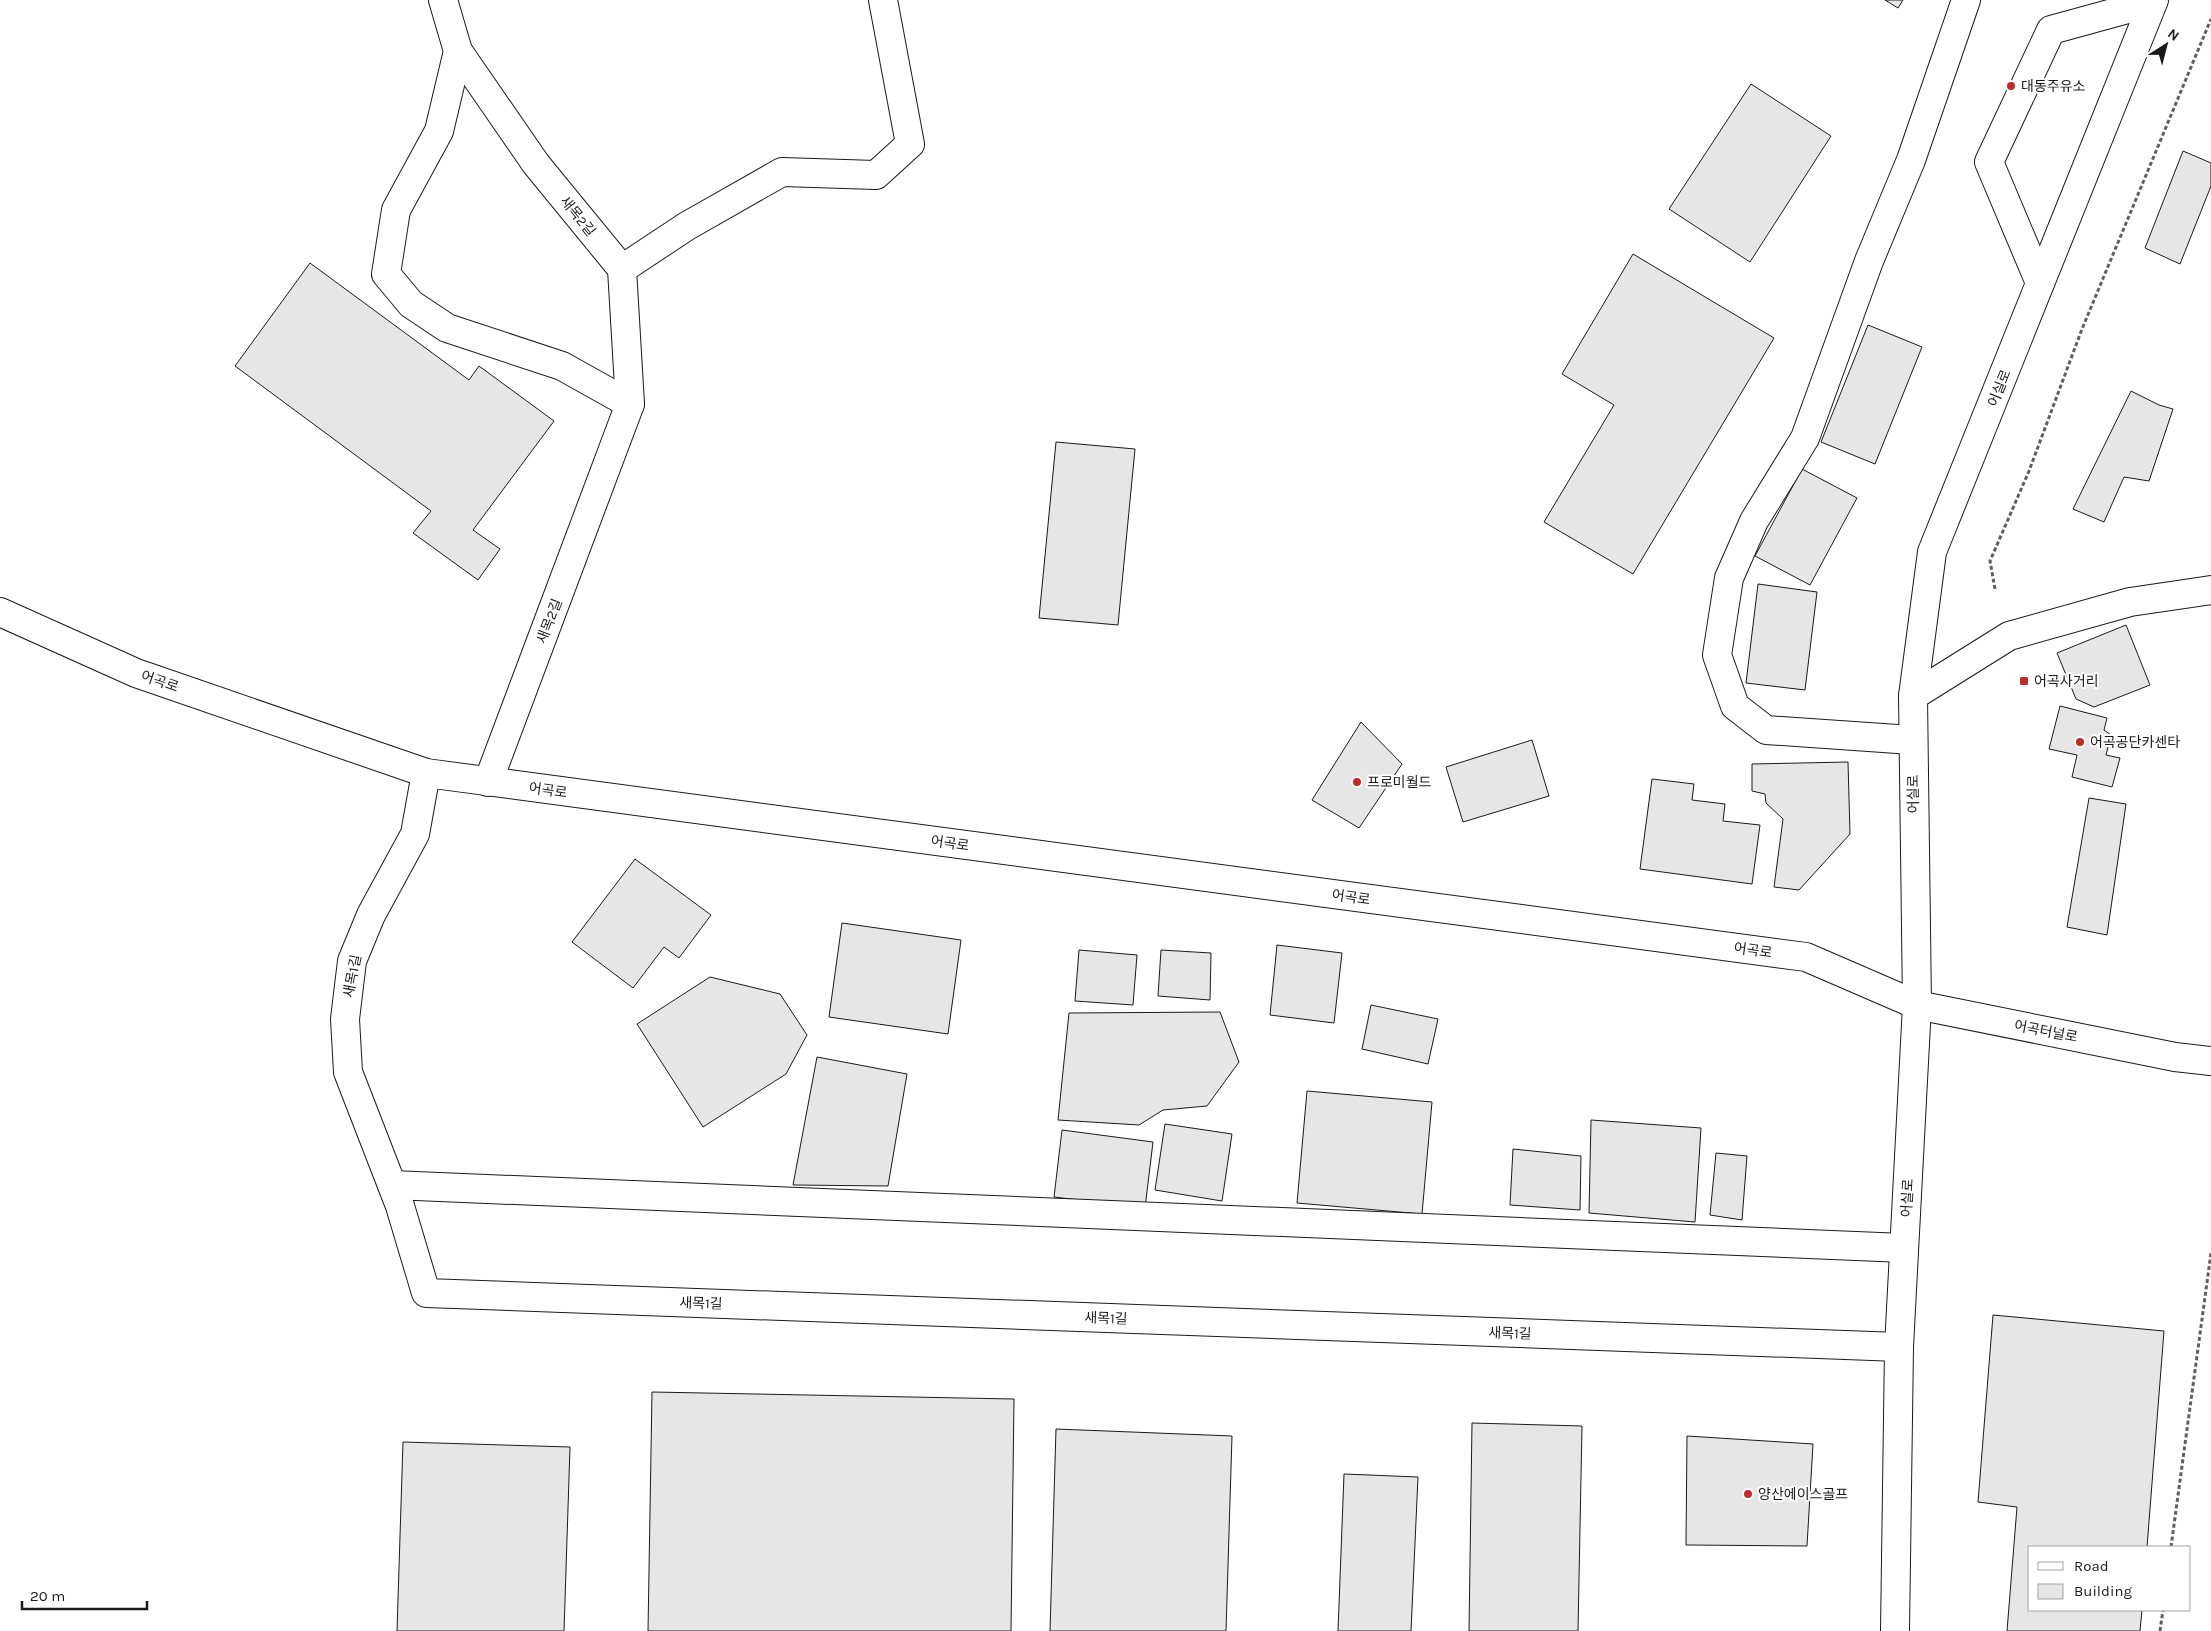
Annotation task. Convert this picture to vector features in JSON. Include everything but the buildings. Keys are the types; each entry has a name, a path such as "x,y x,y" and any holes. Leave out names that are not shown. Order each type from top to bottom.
{"street":[{"name":"새목2길","path":"443,0 458,51 536,164 622,269 630,404 488,782"},
{"path":"622,269 687,226 782,172 876,175 910,144 883,0"},
{"path":"1912,740 1766,730 1735,706 1717,655 1730,578 1754,521 1805,438 1869,261 1911,160 1966,0"},
{"path":"2040,283 1989,162 2051,30 2153,1"},
{"name":"어실로","path":"1896,1631 1899,1347 1917,1004 1912,740 1913,696 1932,552 2153,1"},
{"name":"새목2길","path":"458,51 439,131 396,210 386,274 411,304 447,328 562,366 630,404"},
{"path":"1913,696 2010,636 2130,602 2211,590"},
{"name":"어곡로","path":"0,612 136,673 426,773 1806,957 1917,1004"},
{"name":"새목1길","path":"426,773 415,834 371,915 352,961 345,1018 348,1072 392,1185 426,1293 1899,1347"},
{"name":"어곡터널로","path":"1917,1004 2175,1057 2211,1061"},
{"path":"392,1185 1904,1248"}],"path":[{"path":"1995,589 1990,561 2029,471 2082,330 2211,19"},
{"path":"2171,1546 2211,1253"},
{"path":"2160,1631 2163,1611"}],"place":[{"name":"대동주유소","path":"2011,86"},
{"name":"어곡사거리","path":"2024,681"},
{"name":"어곡공단카센타","path":"2080,742"},
{"name":"프로미월드","path":"1357,782"},
{"name":"양산에이스골프","path":"1748,1494"}]}
